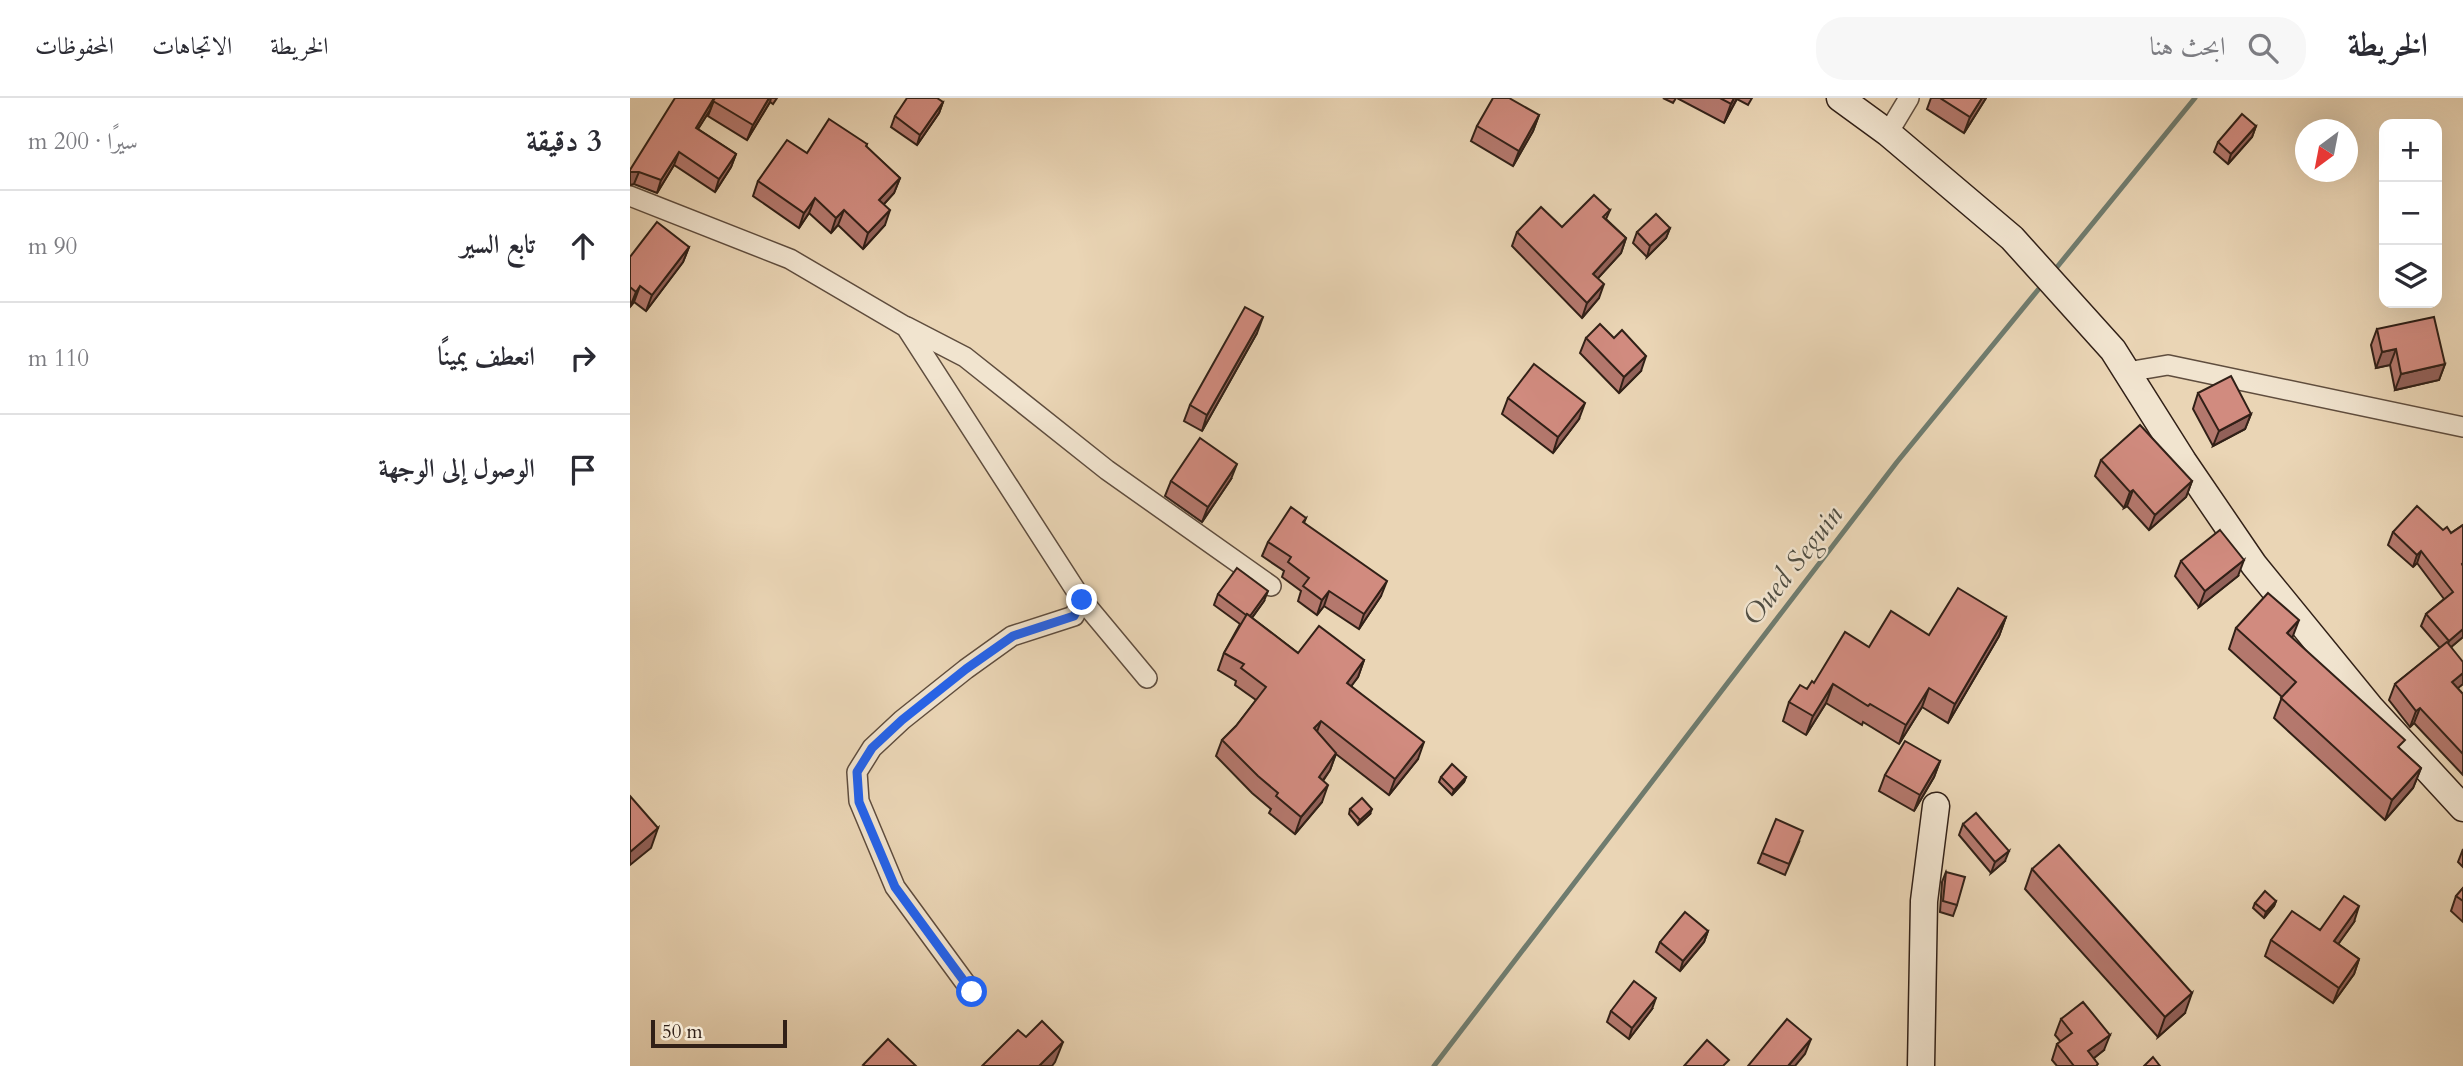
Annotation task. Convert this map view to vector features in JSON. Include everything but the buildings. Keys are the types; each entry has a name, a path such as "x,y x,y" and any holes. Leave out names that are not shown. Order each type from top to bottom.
{"main road":[{"path":"1840,98 1888,133 2012,238 2113,350 2253,565 2370,707 2463,808"},
{"path":"1921,1066 1923,901 1936,806"}],"street":[{"path":"1888,133 1909,98"},
{"path":"630,196 790,259 906,327 965,357 1107,470 1271,586"},
{"path":"906,327 1082,600 1147,678"},
{"path":"2127,372 2168,365 2463,427"},
{"path":"972,992 895,887 859,802 857,772 872,748 902,720 966,669 1013,636 1074,616 1082,600"}],"waterway":[{"name":"Oued Seguin","path":"2053,272 2195,98"},
{"name":"Oued Seguin","path":"1434,1066 1897,462 2042,285"}],"route":[{"path":"972,992 895,887 859,802 857,772 872,748 902,720 966,669 1013,636 1074,616 1082,600"}]}
